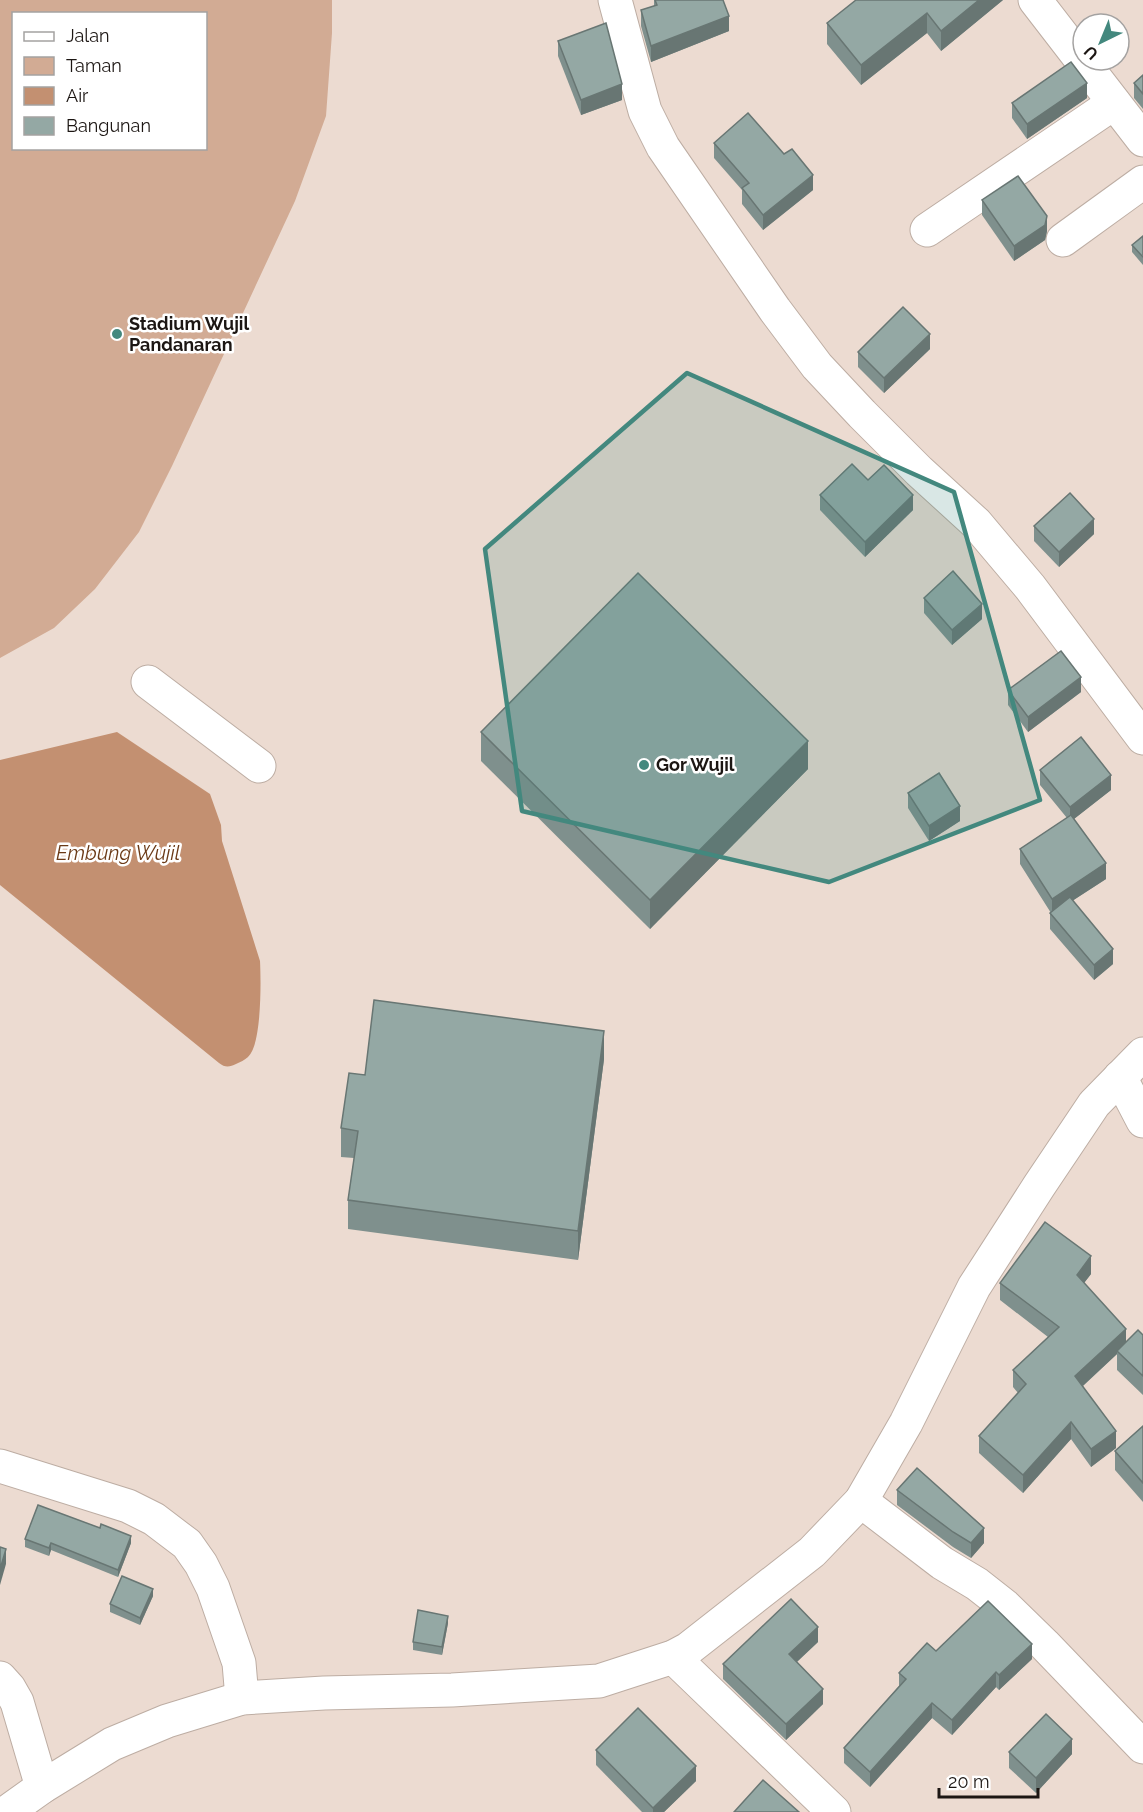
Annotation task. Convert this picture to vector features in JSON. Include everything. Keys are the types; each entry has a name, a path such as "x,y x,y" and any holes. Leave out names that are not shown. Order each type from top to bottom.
{"street":[{"path":"616,0 645,111 663,147 775,310 818,366 862,414 919,471 976,523 1030,587 1143,738"},
{"path":"1035,0 1143,140"},
{"path":"927,230 1114,103"},
{"path":"1063,240 1143,182"},
{"path":"148,682 259,766"},
{"path":"7,1812 42,1787 112,1744 167,1721 242,1698 324,1693 452,1690 599,1681 673,1657 688,1649 812,1552 861,1501 906,1423 974,1287 1094,1104 1143,1054"},
{"path":"1120,1077 1143,1121"},
{"path":"0,1466 128,1506 154,1519 186,1544 201,1564 213,1588 239,1663 242,1698"},
{"path":"861,1501 942,1563 977,1584 1005,1606 1143,1747"},
{"path":"673,1657 834,1812"},
{"path":"0,1678 17,1702 42,1787"}],"highlighted area":[{"path":"687,373 954,492 1040,800 829,882 522,811 485,549"}],"green space":[{"name":"Stadium Wujil Pandanaran","path":"0,0 332,0 326,116 295,201 139,532 95,589 54,628 0,658"}],"water":[{"name":"Embung Wujil","path":"117,732 210,794 221,825 222,841 260,961 261,982 260,1011 253,1050 248,1057 232,1066 219,1063 0,885 0,760"}],"building":[{"path":"655,0 723,0 729,16 651,46 641,10 657,5"},
{"path":"856,0 979,0 941,31 927,13 861,65 827,23"},
{"path":"606,23 622,84 581,100 558,41"},
{"path":"1071,62 1071,72 1079,72 1087,83 1027,124 1012,103"},
{"path":"1143,75 1143,94 1134,83"},
{"path":"748,113 784,154 792,149 813,175 763,215 742,188 749,183 714,143"},
{"path":"1018,176 1047,216 1045,225 1014,246 982,200"},
{"path":"1143,236 1143,257 1132,245"},
{"path":"903,307 930,334 884,378 858,352"},
{"path":"852,464 868,480 884,465 913,495 865,542 820,495"},
{"path":"1070,493 1094,519 1059,552 1034,526"},
{"path":"953,571 982,604 952,630 924,598"},
{"name":"Gor Wujil","path":"638,573 808,741 650,900 481,732"},
{"path":"1061,651 1081,677 1028,717 1008,690"},
{"path":"1081,737 1111,775 1070,807 1040,770"},
{"path":"939,773 960,806 929,826 908,793"},
{"path":"1071,815 1106,863 1052,899 1020,849"},
{"path":"1070,897 1113,949 1094,965 1050,913"},
{"path":"374,1000 604,1031 578,1231 348,1200 358,1131 341,1128 349,1073 365,1075"},
{"path":"1045,1222 1091,1256 1077,1275 1126,1329 1075,1376 1116,1431 1091,1449 1071,1422 1023,1475 979,1436 1026,1384 1013,1370 1059,1327 1000,1283"},
{"path":"1138,1330 1143,1335 1143,1376 1117,1351"},
{"path":"1143,1426 1143,1483 1115,1451"},
{"path":"917,1468 984,1528 971,1543 897,1490"},
{"path":"38,1505 100,1528 101,1524 131,1536 118,1570 51,1543 49,1548 25,1539"},
{"path":"0,1547 6,1549 0,1569"},
{"path":"122,1576 153,1589 140,1618 110,1604"},
{"path":"791,1599 818,1627 789,1654 823,1689 786,1724 723,1664"},
{"path":"988,1601 1032,1644 999,1675 996,1672 952,1720 932,1703 870,1772 844,1748 906,1679 899,1673 927,1643 936,1651"},
{"path":"418,1610 448,1616 442,1647 413,1642"},
{"path":"638,1708 696,1766 653,1808 596,1750"},
{"path":"1046,1714 1072,1739 1036,1778 1009,1752"},
{"path":"763,1780 799,1812 734,1812"}],"place":[{"name":"Stadium Wujil Pandanaran","path":"117,334"},
{"name":"Gor Wujil","path":"644,765"}]}
